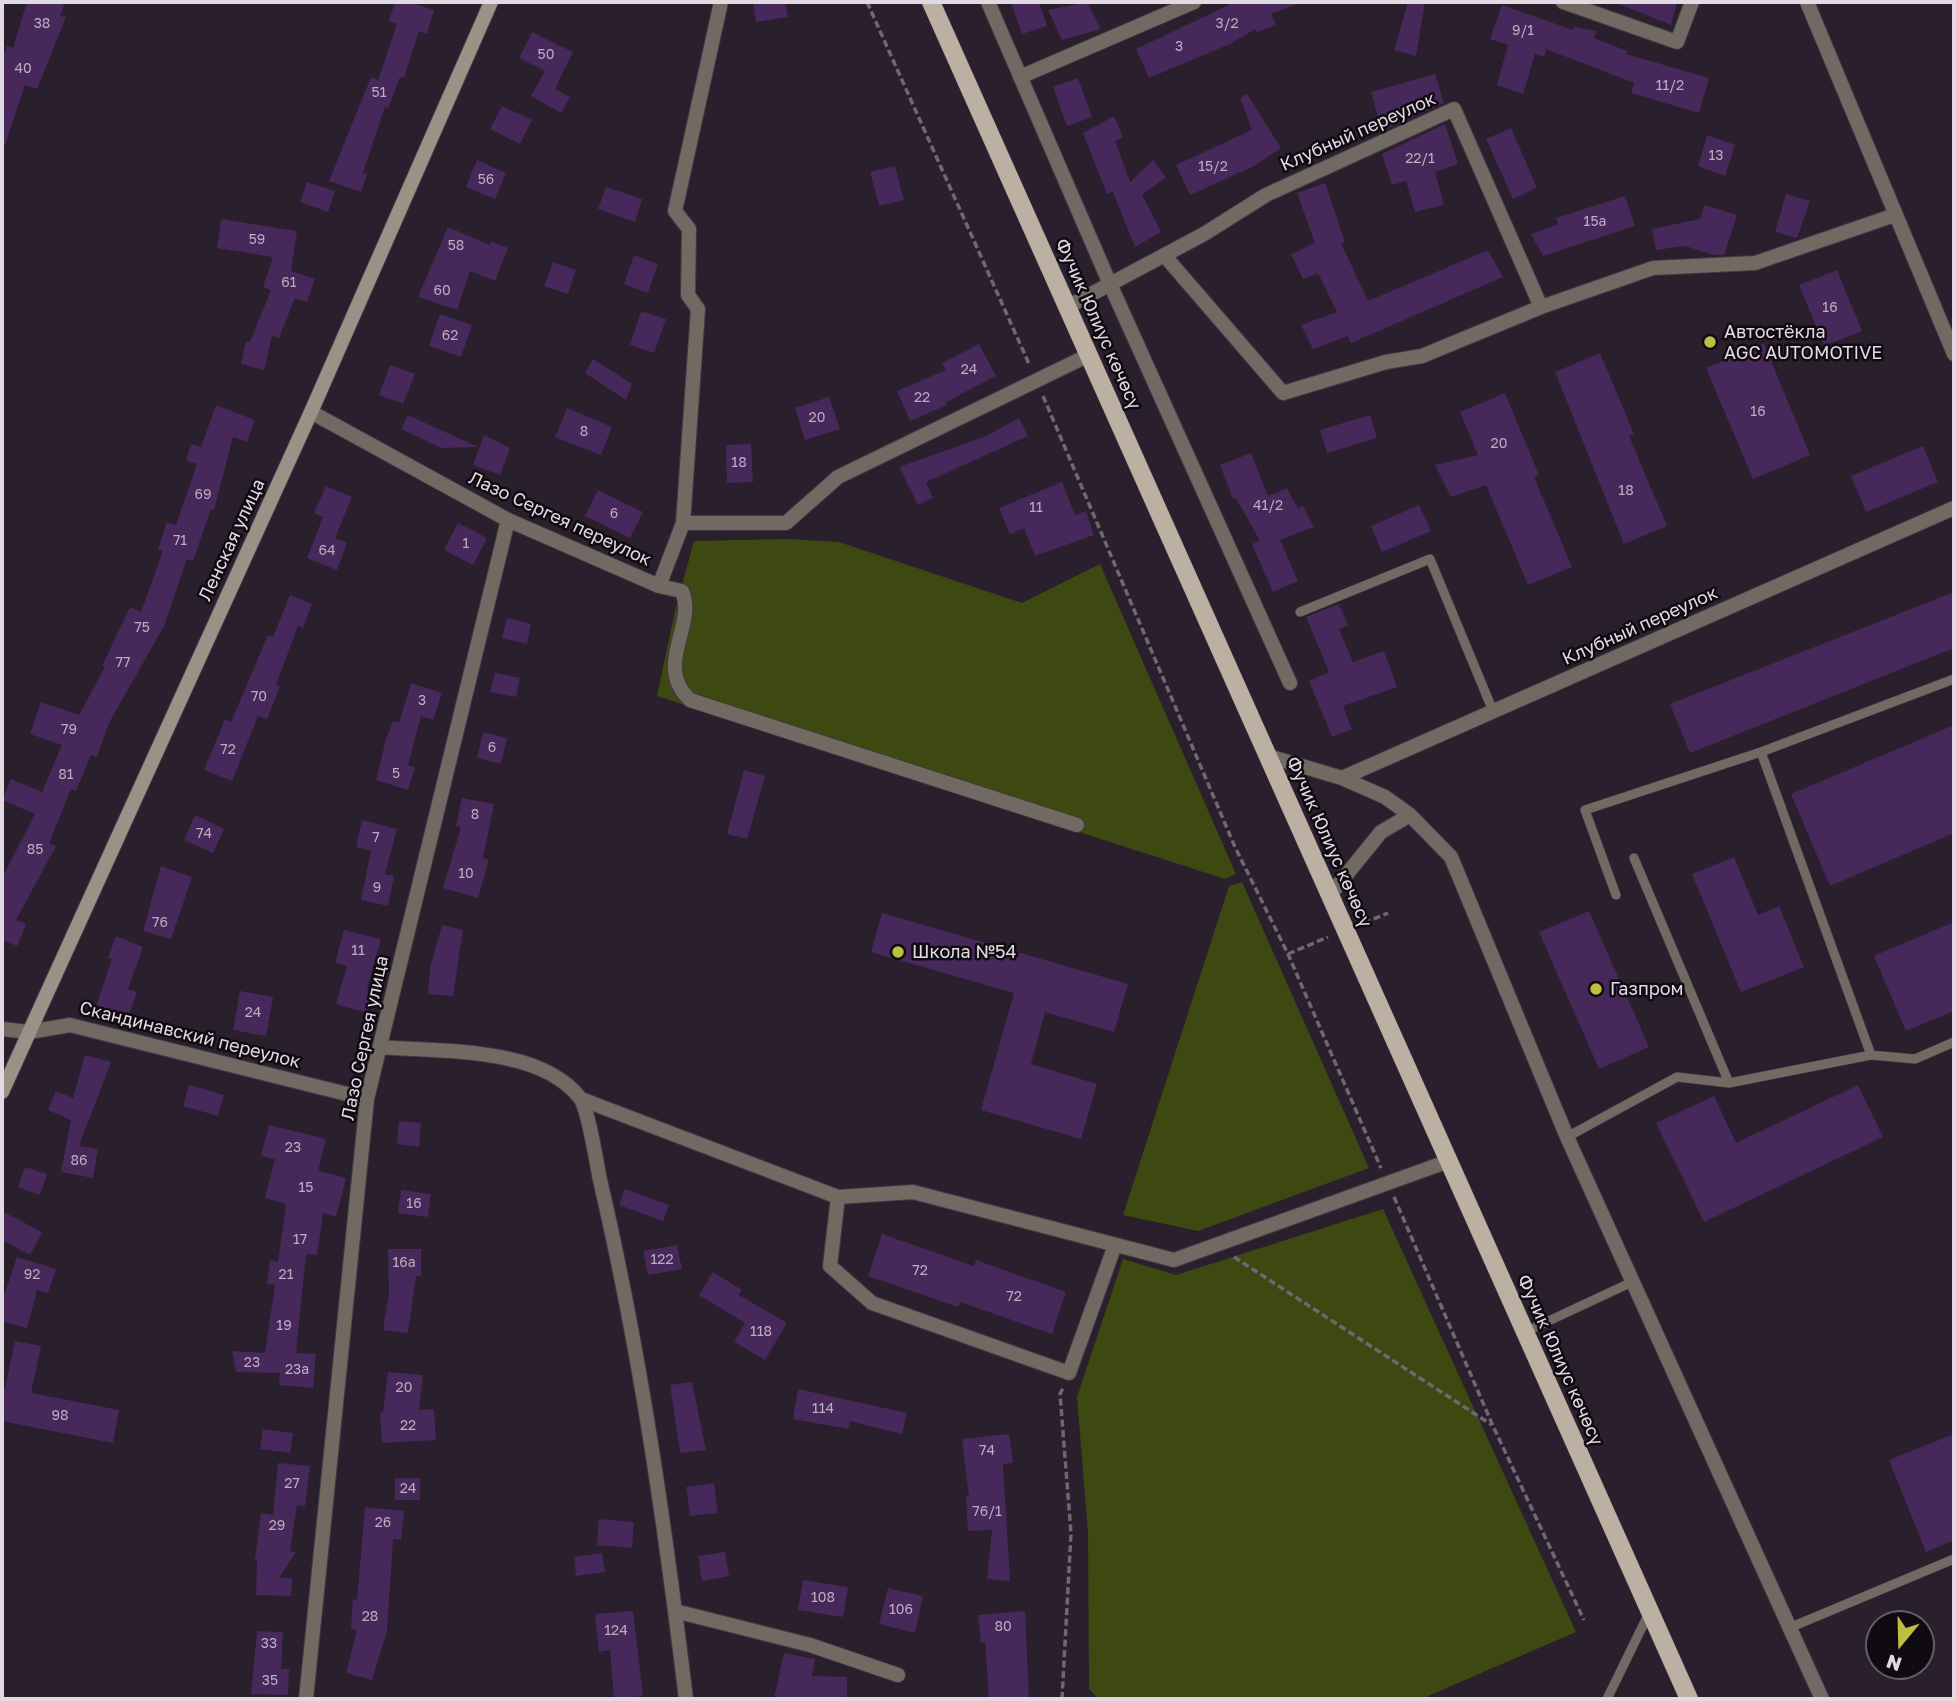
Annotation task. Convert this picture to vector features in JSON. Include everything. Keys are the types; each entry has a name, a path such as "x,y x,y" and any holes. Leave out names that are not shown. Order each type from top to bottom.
{"main road":[{"name":"Ленская улица","path":"2,1092 312,412 491,2"},
{"name":"Фучик Юлиус көчөсү","path":"931,2 1689,1699"}],"street":[{"name":"Лазо Сергея переулок","path":"312,412 508,520 659,586 683,523 698,309 688,295 689,229 675,211 721,2"},
{"path":"988,2 1110,284 1290,683"},
{"path":"1020,77 1194,2"},
{"path":"1563,2 1677,42 1692,2"},
{"path":"1807,2 1954,354"},
{"name":"Клубный переулок","path":"1067,307 1164,255 1266,195 1454,109 1541,307"},
{"path":"1164,255 1283,393 1386,362 1422,356 1541,307 1653,268 1755,263 1895,215"},
{"path":"683,523 786,523 838,477 1089,355"},
{"name":"Клубный переулок","path":"1342,778 1954,508"},
{"name":"Лазо Сергея улица","path":"306,1699 367,1099 508,520"},
{"path":"659,586 682,591 687,602 674,657 678,682 682,692 690,700 1077,825"},
{"path":"1268,757 1342,778 1385,797 1410,815 1451,857 1567,1137 1822,1699"},
{"path":"1330,895 1381,832 1410,815"},
{"name":"Скандинавский переулок","path":"2,1029 29,1032 69,1024 367,1099"},
{"path":"380,1047 508,1058 544,1069 581,1099 838,1197 913,1192 1174,1260 1449,1161"},
{"path":"581,1099 625,1287 686,1699"},
{"path":"838,1197 830,1266 872,1303 1069,1373 1115,1245"},
{"path":"675,1611 810,1645 898,1675"}],"lane":[{"path":"1300,612 1430,559 1493,711"},
{"path":"1616,895 1585,810 1761,752 1954,679"},
{"path":"1761,752 1871,1055"},
{"path":"1634,858 1729,1083"},
{"path":"1567,1137 1676,1077 1729,1083 1871,1055 1915,1059 1954,1042"},
{"path":"1525,1332 1632,1282"},
{"path":"1789,1628 1954,1559"},
{"path":"1607,1699 1650,1611"}],"path":[{"path":"867,2 1037,380 1235,847 1287,954 1493,1426 1584,1620"},
{"path":"1216,1245 1493,1426"},
{"path":"1062,1699 1071,1534 1060,1394 1069,1373"}],"green space":[{"path":"788,539 839,542 1022,603 1100,564 1236,874 1225,879 657,696 675,611 694,541"},
{"path":"1242,882 1369,1168 1198,1231 1123,1215 1229,886"},
{"path":"1383,1209 1576,1632 1421,1699 1099,1699 1089,1689 1088,1532 1077,1397 1123,1259 1176,1275"}],"building":[{"path":"27,2 65,2 60,16 66,17 37,89 25,85 5,145 2,145 2,59 7,46 13,48"},
{"path":"395,2 409,2 434,10 427,34 419,31 404,78 400,77 388,108 385,107 363,173 367,174 361,192 329,181 371,77 378,80 397,24 389,21"},
{"path":"753,2 785,2 788,17 756,22"},
{"path":"1011,2 1039,2 1047,26 1022,34"},
{"path":"1087,2 1101,29 1062,40 1048,10"},
{"path":"1235,2 1300,3 1271,14 1276,25 1257,32 1255,29 1230,44 1149,78 1136,49"},
{"path":"1408,2 1425,2 1416,56 1394,50"},
{"path":"1614,2 1677,2 1671,25"},
{"path":"1502,5 1573,30 1574,27 1596,31 1594,38 1627,51 1626,54 1709,78 1699,113 1631,93 1634,83 1546,49 1544,57 1535,54 1523,94 1497,85 1508,45 1490,39"},
{"path":"532,32 573,52 555,89 570,97 561,113 531,96 545,71 519,58"},
{"path":"1435,74 1444,103 1382,131 1371,92"},
{"path":"1078,78 1092,117 1067,126 1053,87"},
{"path":"1247,94 1281,148 1254,166 1190,195 1176,165 1252,130 1240,98"},
{"path":"502,106 532,120 520,144 490,129"},
{"path":"1114,116 1123,137 1115,141 1130,182 1153,160 1166,177 1142,195 1161,232 1135,247 1113,192 1107,194 1083,133"},
{"path":"1445,124 1458,164 1435,172 1444,205 1415,212 1406,181 1392,185 1382,154"},
{"path":"1511,128 1537,188 1513,199 1486,139"},
{"path":"1707,135 1735,145 1725,176 1698,166"},
{"path":"477,160 506,173 495,199 466,187"},
{"path":"895,166 904,200 879,206 870,172"},
{"path":"307,182 335,191 328,212 300,202"},
{"path":"1325,183 1345,242 1341,243 1368,301 1488,250 1503,277 1351,343 1348,336 1313,349 1301,325 1337,312 1318,273 1303,279 1291,254 1315,243 1297,193"},
{"path":"606,187 642,199 635,222 598,209"},
{"path":"1786,194 1810,201 1797,238 1775,232"},
{"path":"1625,196 1635,226 1543,256 1531,234 1558,224 1556,218"},
{"path":"1705,205 1737,215 1724,255 1714,255 1685,246 1656,250 1652,229 1700,219"},
{"path":"221,219 297,231 291,271 315,279 307,302 295,298 279,338 272,336 264,370 241,364 246,341 250,342 271,290 263,287 273,257 217,248"},
{"path":"448,227 490,245 491,241 508,248 495,281 470,271 457,310 418,297"},
{"path":"634,255 658,264 648,293 624,284"},
{"path":"553,262 576,270 568,294 544,286"},
{"path":"1837,270 1862,331 1824,346 1799,285"},
{"path":"641,311 666,319 654,353 630,345"},
{"path":"440,314 472,325 461,357 429,346"},
{"path":"979,344 996,376 946,402 947,405 910,421 897,391 946,370 942,363"},
{"path":"1764,344 1810,455 1753,479 1706,368"},
{"path":"1600,353 1634,434 1629,436 1667,526 1624,544 1555,372"},
{"path":"593,359 632,384 626,400 585,373"},
{"path":"390,365 415,374 403,404 379,395"},
{"path":"1505,393 1539,475 1534,477 1572,567 1528,585 1486,485 1451,497 1435,465 1478,455 1460,412"},
{"path":"829,397 840,429 805,440 795,408"},
{"path":"216,405 255,420 247,442 233,437 214,510 211,509 193,561 187,559 164,626 109,723 97,757 91,755 76,791 71,789 49,843 56,846 16,920 26,924 17,946 5,941 2,948 2,878 35,814 2,800 11,779 42,792 62,745 30,734 41,702 79,715 105,667 102,666 130,607 141,612 163,551 158,549 167,522 176,525 197,464 186,461 191,444 201,447"},
{"path":"567,408 612,427 601,455 555,437"},
{"path":"408,415 478,447 441,448 401,429"},
{"path":"1370,415 1377,438 1327,453 1320,430"},
{"path":"1019,418 1028,436 926,482 933,498 918,505 899,467 984,437"},
{"path":"484,435 510,448 500,475 473,465"},
{"path":"751,444 753,482 727,483 726,445"},
{"path":"1923,446 1938,482 1866,512 1851,476"},
{"path":"1251,453 1268,496 1287,488 1298,509 1303,506 1314,527 1280,540 1298,581 1273,592 1252,544 1260,541 1236,498 1233,499 1220,465"},
{"path":"1062,482 1075,515 1086,511 1094,535 1035,556 1024,528 1010,534 999,508"},
{"path":"326,486 352,497 335,538 347,543 337,570 307,558 323,517 314,513"},
{"path":"598,490 643,512 630,538 585,516"},
{"path":"1419,505 1431,531 1382,552 1371,526"},
{"path":"458,523 487,538 473,565 444,550"},
{"path":"1954,592 1954,648 1690,753 1670,704"},
{"path":"290,595 312,604 303,628 298,626 276,685 280,687 267,719 258,716 232,781 204,770 225,719 231,722 268,635 273,637"},
{"path":"1339,604 1348,625 1339,629 1353,662 1384,651 1397,687 1343,706 1352,729 1332,737 1309,681 1329,672 1306,617"},
{"path":"507,618 531,624 527,644 502,638"},
{"path":"495,673 520,678 516,697 490,692"},
{"path":"411,683 442,693 433,720 421,716 408,765 415,767 408,790 376,780 386,739 393,721 399,723"},
{"path":"1954,725 1954,833 1830,886 1791,794"},
{"path":"483,732 507,738 501,764 477,758"},
{"path":"744,770 765,776 747,839 727,834"},
{"path":"462,798 494,804 483,858 489,860 478,898 443,888 461,827 456,826"},
{"path":"195,815 224,829 213,853 184,840"},
{"path":"362,820 397,829 385,874 394,876 388,906 361,900 371,851 356,847"},
{"path":"1734,857 1758,915 1779,906 1804,967 1741,992 1692,874"},
{"path":"161,866 192,877 171,939 143,931"},
{"path":"1589,911 1649,1047 1599,1069 1539,932"},
{"path":"882,913 1128,984 1114,1032 1045,1012 1031,1064 1097,1084 1081,1139 981,1110 1014,993 871,952"},
{"path":"1954,922 1954,1011 1906,1031 1874,956"},
{"path":"442,925 463,930 453,996 428,994 430,968"},
{"path":"344,930 381,939 367,988 374,990 367,1013 336,1004 347,966 335,963"},
{"path":"116,936 143,947 128,989 137,992 126,1023 94,1012 112,959 108,958"},
{"path":"240,991 273,997 266,1036 233,1030"},
{"path":"85,1055 111,1062 79,1146 98,1149 93,1178 61,1172 71,1120 48,1110 56,1091 73,1098"},
{"path":"189,1085 224,1095 218,1116 183,1106"},
{"path":"1858,1085 1883,1137 1704,1222 1656,1123 1714,1096 1736,1143"},
{"path":"399,1121 421,1123 419,1147 397,1144"},
{"path":"269,1125 326,1139 318,1171 346,1178 336,1217 323,1213 317,1255 306,1254 296,1353 316,1354 313,1388 279,1385 280,1373 236,1372 232,1351 265,1353 275,1285 267,1284 270,1260 278,1262 286,1204 265,1198 275,1159 261,1156"},
{"path":"25,1167 47,1174 40,1195 18,1187"},
{"path":"625,1189 669,1205 663,1221 619,1205"},
{"path":"401,1190 431,1194 428,1217 398,1213"},
{"path":"2,1211 42,1232 30,1255 2,1240"},
{"path":"882,1234 974,1266 976,1260 1066,1292 1052,1334 960,1302 958,1307 868,1276"},
{"path":"677,1245 682,1269 648,1275 643,1251"},
{"path":"388,1249 421,1249 421,1276 416,1276 408,1333 383,1330 389,1292"},
{"path":"17,1257 56,1269 48,1293 37,1290 27,1328 2,1321 2,1302"},
{"path":"713,1272 742,1290 739,1295 787,1323 765,1360 734,1342 745,1323 699,1295"},
{"path":"15,1341 41,1346 31,1393 119,1410 113,1443 2,1421 2,1387 5,1388"},
{"path":"388,1372 423,1375 419,1410 434,1409 436,1440 382,1443 380,1413 383,1412"},
{"path":"692,1382 706,1450 680,1453 670,1385"},
{"path":"798,1389 907,1413 902,1434 850,1421 848,1429 793,1419"},
{"path":"263,1429 293,1433 290,1453 260,1449"},
{"path":"1009,1434 1013,1463 1003,1464 1010,1581 987,1579 992,1530 968,1531 966,1496 969,1496 962,1439"},
{"path":"1954,1434 1954,1540 1926,1552 1889,1460"},
{"path":"278,1463 310,1466 305,1506 297,1505 290,1551 296,1552 279,1578 292,1578 291,1596 256,1595 255,1560 261,1513 273,1515"},
{"path":"395,1478 420,1478 420,1500 395,1500"},
{"path":"714,1483 718,1513 690,1516 686,1487"},
{"path":"365,1507 404,1511 401,1540 393,1539 387,1631 372,1680 346,1673 357,1630 351,1629 353,1599 357,1600"},
{"path":"599,1519 634,1522 632,1548 597,1545"},
{"path":"725,1552 729,1576 702,1581 698,1556"},
{"path":"602,1553 605,1572 576,1576 574,1557"},
{"path":"803,1580 848,1587 843,1617 798,1610"},
{"path":"888,1588 923,1596 915,1633 879,1624"},
{"path":"633,1611 643,1696 614,1699 610,1650 599,1652 595,1614"},
{"path":"1025,1611 1029,1699 989,1699 985,1642 981,1643 978,1615"},
{"path":"257,1631 283,1632 281,1669 289,1669 288,1695 251,1694"},
{"path":"784,1653 815,1659 812,1676 847,1677 847,1699 774,1699"}],"place":[{"name":"Автостёкла AGC AUTOMOTIVE","path":"1710,342"},
{"name":"Школа №54","path":"898,952"},
{"name":"Газпром","path":"1596,989"}]}
